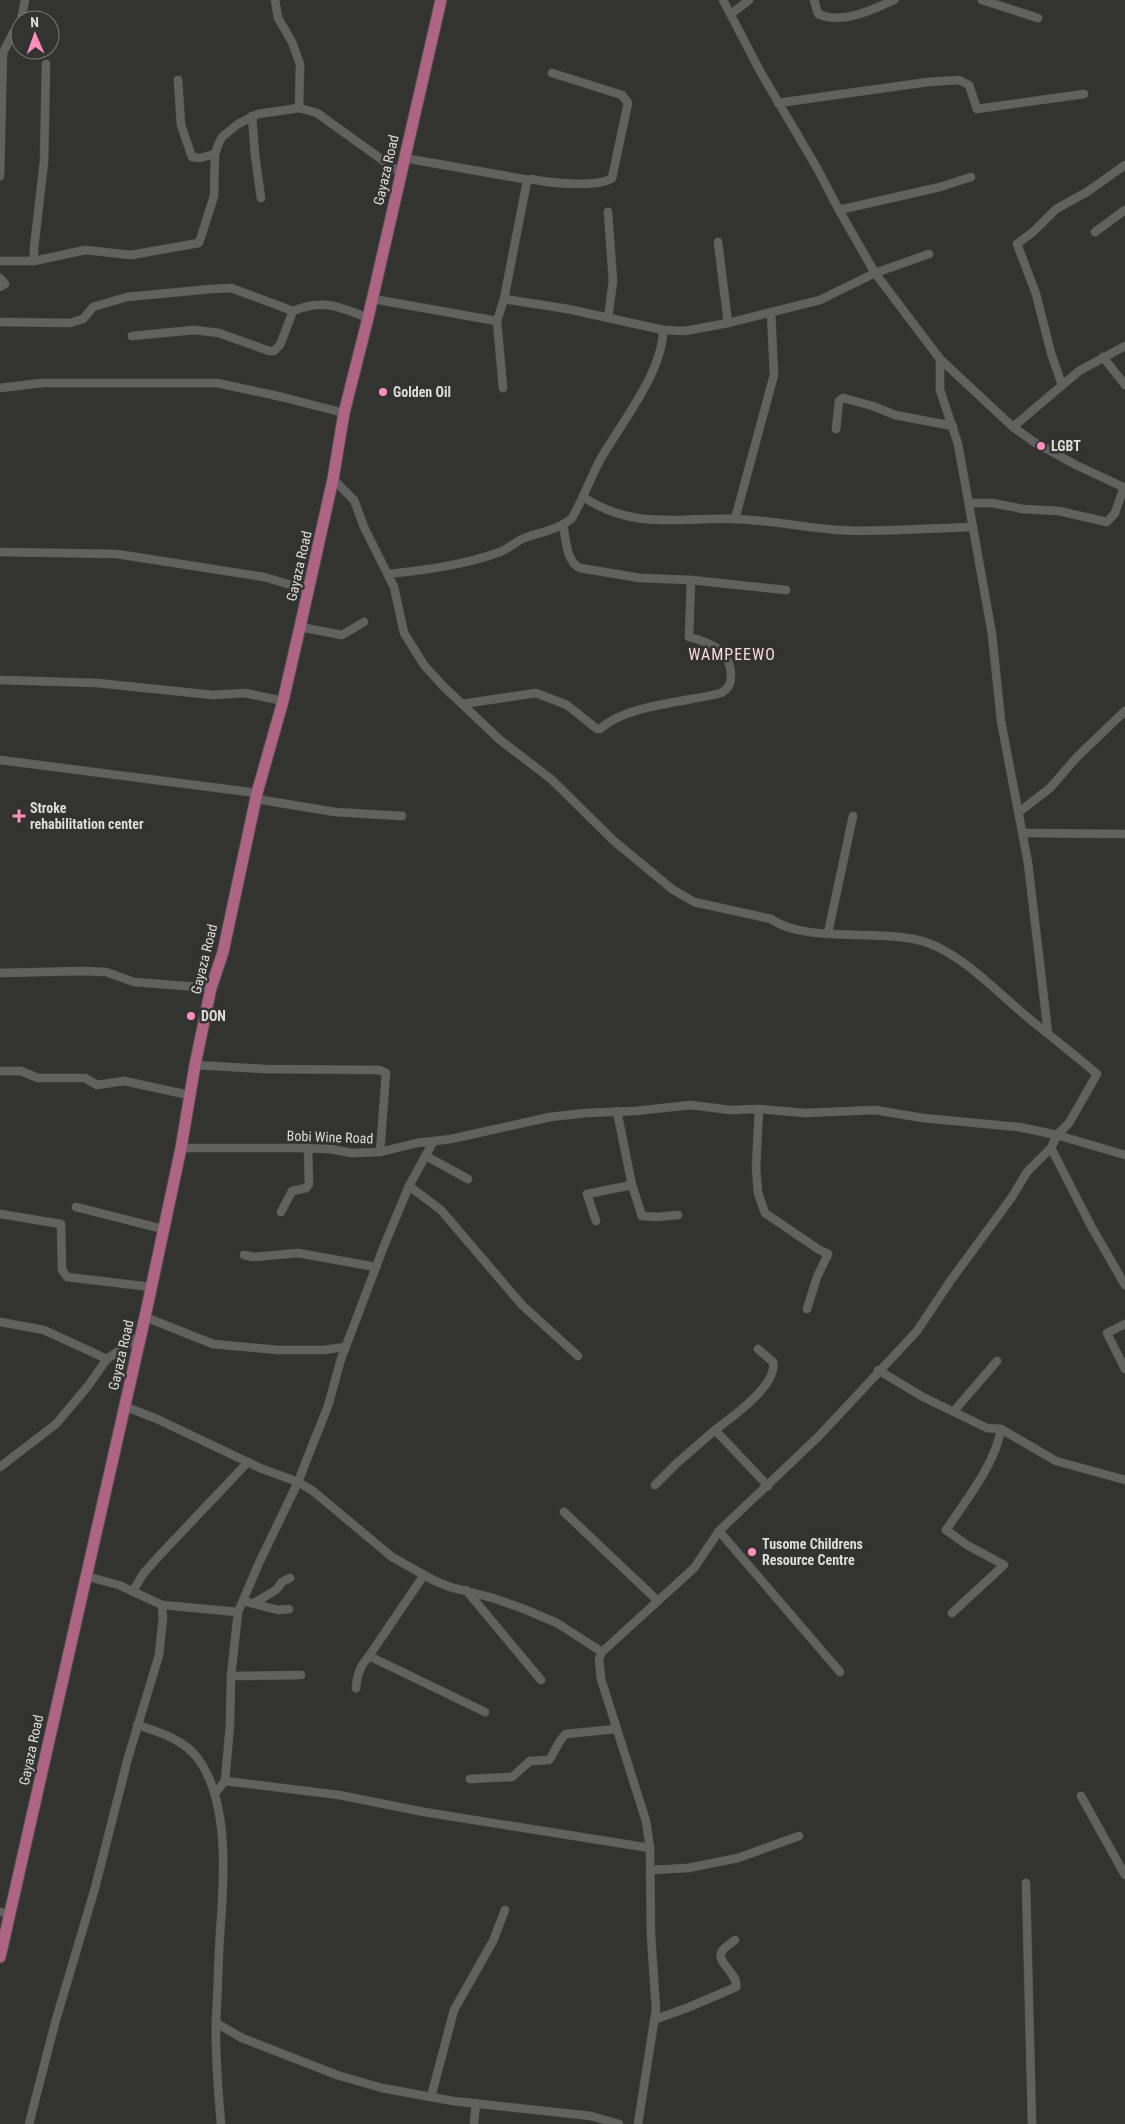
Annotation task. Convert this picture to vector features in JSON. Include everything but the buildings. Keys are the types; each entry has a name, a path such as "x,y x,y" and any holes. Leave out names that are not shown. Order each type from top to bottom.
{"main road":[{"name":"Gayaza Road","path":"0,1957 5,1913 145,1317 181,1148 189,1095 211,988 222,952 256,796 283,701 334,480 344,413 373,299 441,0"}],"street":[{"path":"276,0 278,18 292,42 300,64 299,108"},
{"path":"723,0 778,102 818,168 839,210 875,273 940,359 1013,427 1034,442 1076,465 1124,487 1114,512 1107,522 1059,511 1022,509 992,503 969,503"},
{"path":"731,14 749,0"},
{"path":"814,0 818,14 834,18 862,13 894,0"},
{"path":"982,0 1038,18"},
{"path":"0,176 3,53 10,38"},
{"path":"34,261 44,162 46,64"},
{"path":"404,158 529,180 597,183 608,181 612,178 615,170 628,103 627,99 622,95 552,73"},
{"path":"178,80 181,124 192,157 200,158 215,154"},
{"path":"778,102 928,82 959,80 968,85 977,108 1084,94"},
{"path":"0,261 34,261 85,250 131,254 199,243 214,196 215,154 222,137 252,116 277,110 299,108 317,113 374,156 402,174"},
{"path":"252,116 261,198"},
{"path":"1062,385 1051,353 1034,288 1017,244 1034,232 1056,209 1087,192 1125,165"},
{"path":"839,210 940,187 971,177"},
{"path":"503,388 497,322 504,299 527,181 529,180"},
{"path":"1095,232 1125,210"},
{"path":"608,212 613,281 608,318"},
{"path":"718,242 728,323"},
{"path":"504,299 568,309 664,330 690,331 828,297 875,273 929,254"},
{"path":"0,278 5,284 0,287"},
{"path":"0,322 70,323 82,319 93,307 127,297 231,288 293,311 310,304 326,305 342,308 368,318"},
{"path":"373,299 497,322"},
{"path":"132,336 194,330 219,333 269,351 274,351 280,345 293,311"},
{"path":"735,519 774,375 771,312"},
{"path":"388,574 447,567 470,561 502,551 525,537 544,532 572,518 601,459 654,368 662,349 664,330"},
{"path":"1013,427 1079,371 1125,346"},
{"path":"1103,357 1125,385"},
{"path":"940,359 940,390 958,444 980,577 992,634 1001,721 1023,832 1048,1034"},
{"path":"0,388 70,382 216,383 344,413"},
{"path":"836,430 839,401 843,398 873,406 895,415 952,426"},
{"path":"334,480 354,500 394,587 404,633 424,665 500,740 550,779 614,841 672,888 694,902 771,919 779,925 828,933 913,939 933,945 977,974 1098,1074 1069,1123 1057,1135 1051,1148 1027,1172 1012,1197 951,1280 917,1331 878,1370 818,1436 719,1531 694,1568 602,1652 599,1659 601,1679 646,1821 650,1848 651,1936 656,2019 638,2124"},
{"path":"583,497 608,511 624,517 644,520 735,519 850,530 973,527"},
{"path":"563,524 572,564 580,568 640,578 691,580 786,590"},
{"path":"0,552 118,554 264,577 308,590"},
{"path":"462,704 536,693 567,705 596,729 600,729 610,722 637,711 720,693 728,689 731,682 728,660 712,644 689,636 691,580"},
{"path":"300,627 342,635 364,622"},
{"path":"0,680 97,683 213,695 245,693 283,701"},
{"path":"1019,812 1050,788 1077,757 1125,711"},
{"path":"0,760 256,796 335,812 402,816"},
{"path":"828,933 853,816"},
{"path":"1023,832 1125,834"},
{"path":"0,973 106,972 134,982 211,988"},
{"path":"195,1066 379,1070 386,1072 380,1152"},
{"path":"0,1071 20,1071 38,1078 85,1078 97,1084 124,1081 189,1095"},
{"name":"Bobi Wine Road","path":"181,1148 308,1148 352,1153 380,1152 550,1117 691,1105 730,1110 759,1109 805,1113 875,1110 923,1118 1018,1127 1057,1135 1125,1155"},
{"path":"759,1109 756,1167 758,1193 765,1213 828,1254 817,1277 807,1309"},
{"path":"617,1112 632,1186 642,1216 678,1215"},
{"path":"216,1792 225,1780 230,1725 231,1676 238,1612 298,1482 328,1406 346,1347 376,1267 409,1186 433,1142"},
{"path":"281,1212 292,1191 306,1188 309,1184 308,1148"},
{"path":"1051,1148 1091,1226 1125,1285"},
{"path":"426,1156 468,1179"},
{"path":"409,1186 441,1210 522,1305 578,1356"},
{"path":"596,1220 587,1194 632,1186"},
{"path":"76,1207 163,1229"},
{"path":"0,1214 61,1224 62,1270 67,1277 151,1287"},
{"path":"244,1255 298,1253 376,1267"},
{"path":"145,1317 213,1344 279,1350 323,1350 346,1347"},
{"path":"0,1322 44,1330 107,1359"},
{"path":"1125,1324 1107,1333 1125,1369"},
{"path":"0,1467 56,1424 88,1386 107,1359 140,1336"},
{"path":"655,1485 677,1463 756,1395 773,1376 773,1362 758,1349"},
{"path":"954,1411 997,1361"},
{"path":"878,1370 924,1397 987,1428 1001,1429 1056,1461 1125,1480"},
{"path":"124,1406 157,1419 248,1462 298,1482 313,1491 392,1557 424,1575 450,1587 466,1590 524,1609 557,1623 602,1652"},
{"path":"952,1613 1004,1565 966,1545 946,1530 980,1478 998,1446 1001,1429"},
{"path":"715,1430 768,1486"},
{"path":"133,1591 143,1574 159,1556 248,1462"},
{"path":"564,1512 658,1601"},
{"path":"719,1531 840,1672"},
{"path":"356,1688 357,1675 362,1665 424,1575"},
{"path":"85,1576 119,1585 162,1605 238,1612"},
{"path":"254,1603 276,1590 282,1582 290,1578"},
{"path":"466,1590 541,1680"},
{"path":"243,1601 278,1610 289,1609"},
{"path":"32,2123 55,2023 95,1888 138,1725 159,1655 163,1618 162,1605"},
{"path":"370,1656 485,1712"},
{"path":"231,1676 300,1674"},
{"path":"138,1725 162,1733 186,1746 198,1759 216,1792 220,1810 225,1886 216,2023 216,2052 222,2124"},
{"path":"470,1779 512,1777 530,1761 549,1760 556,1751 560,1738 566,1734 616,1729"},
{"path":"225,1780 339,1795 424,1812 650,1848"},
{"path":"1081,1796 1125,1874"},
{"path":"651,1870 688,1868 738,1858 798,1836"},
{"path":"1026,1883 1032,2124"},
{"path":"431,2097 454,2010 493,1941 505,1910"},
{"path":"656,2019 736,1987 735,1977 722,1961 721,1956 722,1951 735,1940"},
{"path":"216,2023 242,2038 337,2075 382,2088 431,2097 591,2116 619,2124"},
{"path":"474,2124 476,2103"}],"place":[{"name":"Golden Oil","path":"383,392"},
{"name":"LGBT","path":"1041,446"},
{"name":"Stroke rehabilitation center","path":"19,816"},
{"name":"DON","path":"191,1016"},
{"name":"Tusome Childrens Resource Centre","path":"752,1552"}],"district":[{"name":"WAMPEEWO","path":"732,654"}]}
